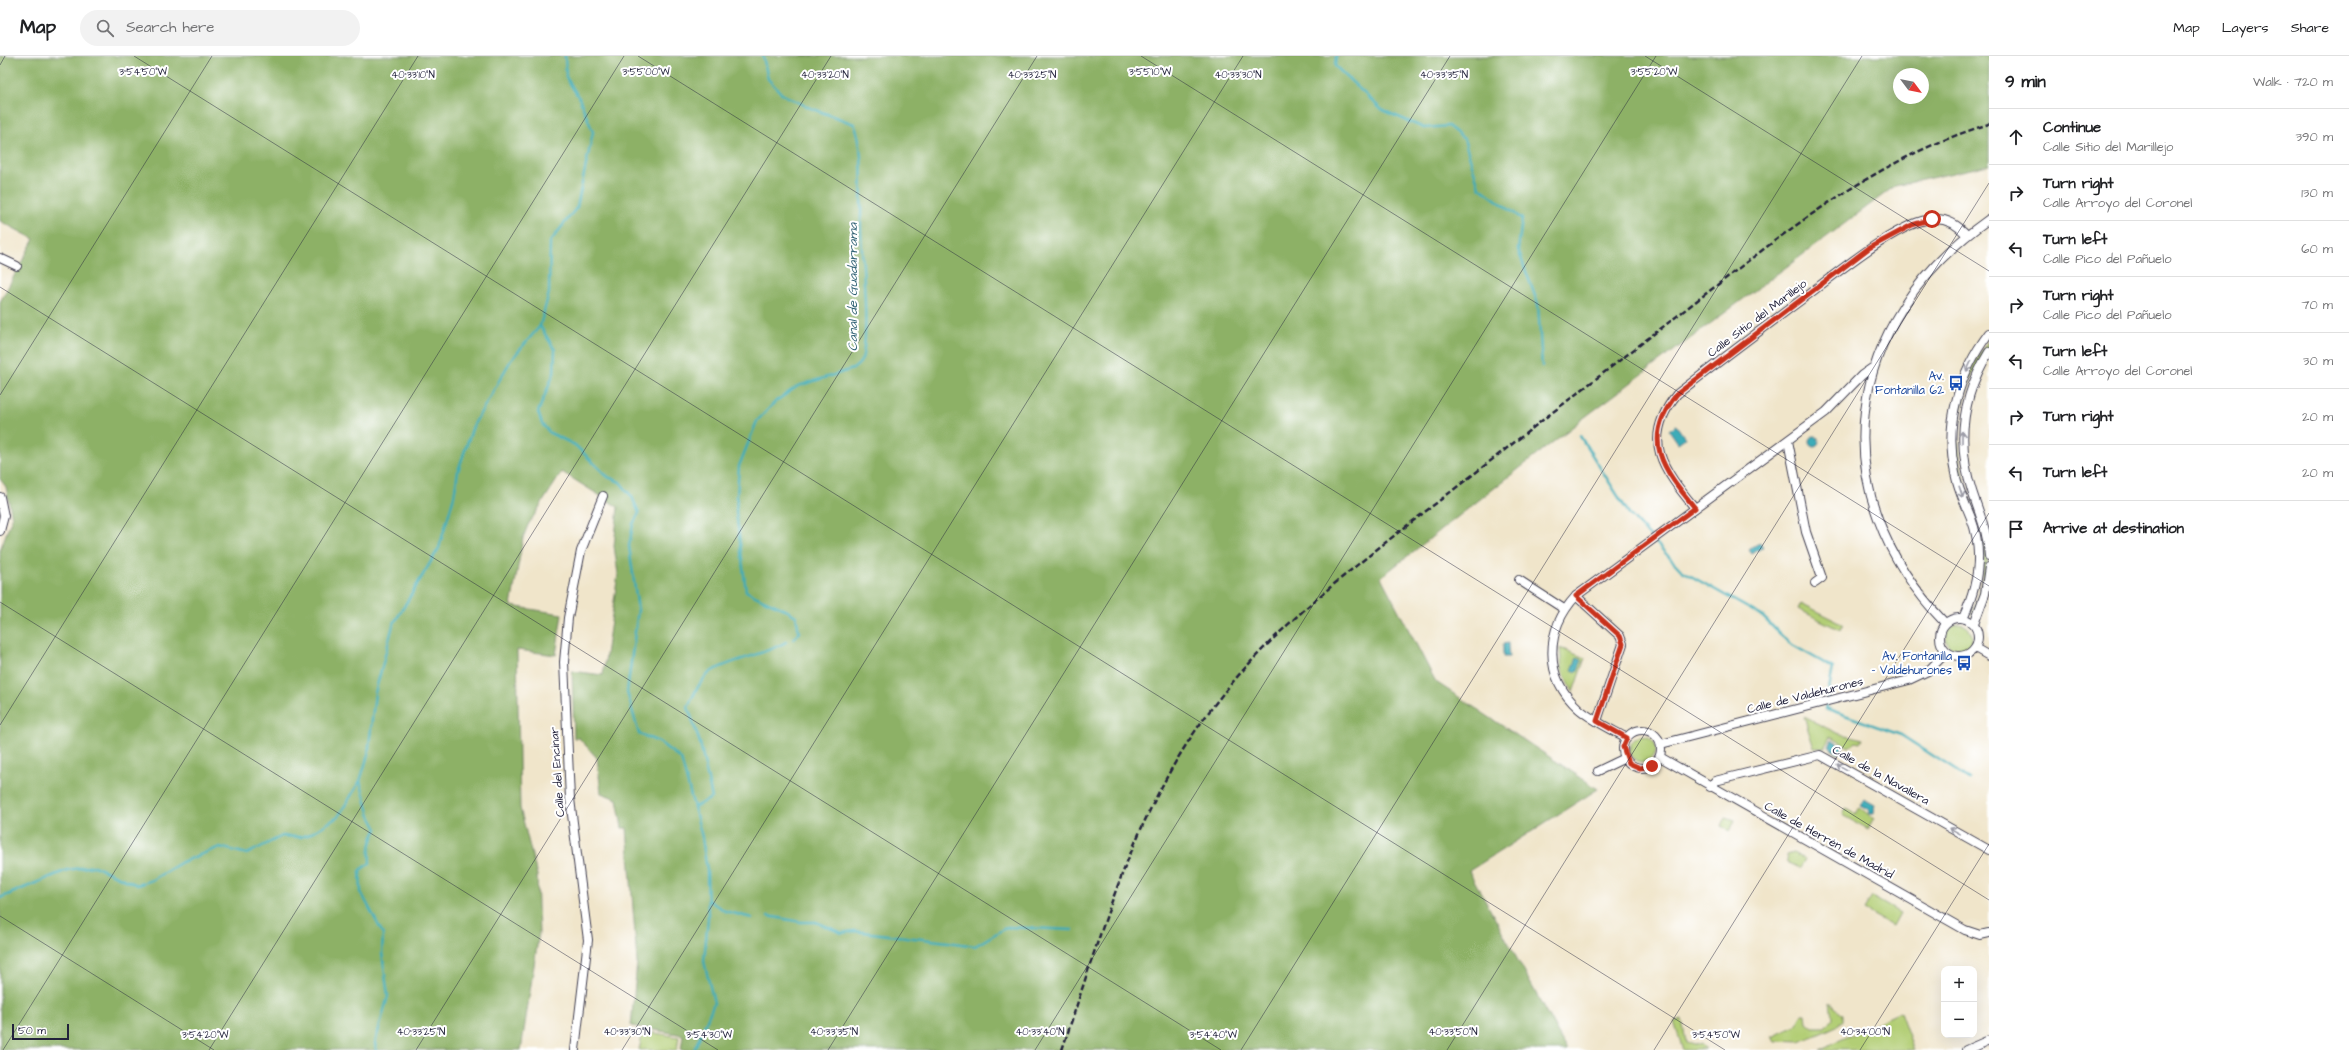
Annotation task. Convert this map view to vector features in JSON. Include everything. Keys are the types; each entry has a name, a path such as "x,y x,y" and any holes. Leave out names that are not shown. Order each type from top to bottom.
{"street":[{"name":"Calle Sitio del Marillejo","path":"1695,508 1664,467 1659,453 1657,438 1660,420 1666,407 1677,394 1869,248 1912,225 1928,220 1941,219 1957,225 1967,235"},
{"path":"1945,623 1906,576 1882,531 1873,505 1866,464 1864,423 1872,368 1888,331 1904,304 1922,278 1967,235 1989,219"},
{"path":"0,258 17,266"},
{"path":"1963,618 1975,589 1978,554 1972,520 1955,473 1952,423 1960,385 1969,364 1989,333"},
{"path":"1989,352 1979,368 1966,403 1962,425 1962,448 1966,471 1986,530 1989,556"},
{"path":"1627,738 1597,721 1573,703 1560,685 1553,667 1554,638 1564,609 1576,596 1826,412 1862,375 1872,368"},
{"path":"1788,441 1794,461 1795,485 1804,525 1822,578 1815,583"},
{"name":"Calle del Encinar","path":"575,1050 588,940 570,799 564,662 568,618 581,551 603,496"},
{"path":"0,497 4,516 0,531"},
{"path":"1974,624 1963,618 1957,618 1945,623 1941,630 1940,638 1942,646 1947,652 1962,656 1975,648 1978,640 1974,624 1985,594 1989,567"},
{"path":"1519,580 1564,609"},
{"path":"1576,596 1620,636 1623,644 1597,721"},
{"path":"1975,648 1989,656"},
{"name":"Calle de Valdehurones","path":"1661,744 1909,680 1928,671 1947,652"},
{"path":"1637,730 1649,730 1659,738 1661,744 1660,757 1652,766 1640,768 1629,763 1625,758 1623,747 1627,738 1637,730"},
{"name":"Calle de la Navallera","path":"1710,786 1715,781 1820,755 1989,850"},
{"name":"Calle de Herrén de Madrid","path":"1660,757 1965,930 1980,935 1989,933"},
{"path":"1598,771 1625,758"},
{"path":"1966,1050 1989,1040"}],"green space":[{"path":"0,56 1989,56 1989,165 1895,186 1585,417 1381,577 1436,682 1598,789 1469,871 1567,1050 681,1050 683,1035 631,1026 637,962 627,828 622,828 617,799 601,793 597,758 579,738 574,738 572,671 603,675 618,574 614,546 618,507 562,472 528,525 523,538 511,606 562,614 556,655 517,650 520,808 537,875 539,933 521,1050 0,1050 0,550 12,518 6,487 0,479 0,302 34,239 0,221"},
{"path":"1989,340 1986,350 1971,378 1964,396 1958,437 1959,458 1963,478 1969,498 1986,540 1987,548 1985,582 1974,616 1971,614 1979,594 1983,573 1984,552 1980,531 1966,496 1959,471 1956,451 1956,432 1958,412 1969,375"},
{"path":"1801,603 1843,624 1840,630 1798,609"},
{"path":"1959,624 1968,628 1972,637 1968,646 1959,650 1950,646 1946,637 1950,628"},
{"path":"1560,648 1585,658 1573,692 1562,670"},
{"path":"1804,717 1837,733 1863,739 1861,743 1855,742 1849,747 1830,737 1824,748 1814,748"},
{"path":"1643,736 1652,740 1656,749 1652,758 1643,762 1634,758 1630,749 1634,740"},
{"path":"1859,807 1874,819 1868,829 1843,815 1846,809 1855,814"},
{"path":"1725,817 1735,820 1730,831 1721,826"},
{"path":"1793,853 1805,859 1800,868 1787,862 1786,855"},
{"path":"1872,897 1900,913 1893,926 1864,910"},
{"path":"1830,1003 1843,1014 1843,1020 1839,1025 1801,1042 1775,1041 1772,1037 1795,1026 1802,1014 1806,1014 1807,1022 1813,1027 1825,1027 1832,1018"},
{"path":"1900,1012 1914,1050 1819,1050"},
{"path":"1682,1019 1686,1042 1698,1045 1700,1044 1706,1050 1683,1050 1674,1022"},
{"path":"643,1031 679,1037 677,1050 639,1050"}],"water":[{"path":"1676,425 1685,438 1678,443 1669,430"},
{"path":"1814,436 1819,441 1814,446 1809,441"},
{"path":"1760,542 1763,547 1752,554 1749,550"},
{"path":"1508,643 1509,657 1503,657 1503,644"},
{"path":"1577,658 1582,660 1577,672 1572,670"},
{"path":"1831,740 1843,747 1839,753 1828,746"},
{"path":"1864,799 1875,805 1874,814 1870,814 1869,810 1860,805"}],"waterway":[{"path":"0,898 67,870 94,866 137,885 152,880 182,862 220,847 247,854 282,836 300,837 308,835 338,817 360,781 368,755 375,693 393,625 439,548 454,496 458,471 473,426 511,360 540,326 549,293 550,242 577,207 593,132 579,98 566,77 565,56"},
{"name":"Canal de Guadarrama","path":"763,56 768,79 782,94 808,107 854,124 858,134 860,146 862,176 861,230 865,293 865,341 862,360 853,369 798,386 776,401 757,421 739,466 736,512 746,591 796,616 799,632 794,639"},
{"path":"1336,56 1335,66 1382,110 1424,128 1448,126 1464,139 1479,187 1522,219 1518,250 1538,304 1542,366"},
{"path":"540,326 555,350 554,373 538,412 542,424 550,433 575,445 608,477 620,482 632,497 639,513 633,524 629,546 638,610 627,692 639,734 659,742 681,759 702,837 707,870 708,918 704,961 714,1003 694,1050"},
{"path":"1580,436 1630,515 1682,571 1762,616 1789,643 1833,668 1827,699"},
{"name":"Canal de Guadarrama","path":"694,807 712,798 700,743 688,707 695,691 705,677 714,670 732,662 769,650 786,642"},
{"path":"1826,704 1825,708 1901,735 1969,779"},
{"path":"360,781 370,816 377,829 370,845 370,863 360,870 361,892 383,934 382,953 388,996 375,1043 376,1050"},
{"path":"708,900 725,911 752,918"},
{"path":"768,916 801,922 816,922 842,933 854,931 975,946 1007,927 1073,930"}],"railway":[{"path":"1062,1050 1120,879 1156,797 1178,758 1203,720 1224,692 1271,641 1322,594 1376,550 1779,237 1845,192 1879,172 1951,137 1989,124"}],"place":[{"name":"Av. Fontanilla 62","path":"1956,383"},
{"name":"Av. Fontanilla - Valdehurones","path":"1964,663"}],"route":[{"path":"1652,766 1640,768 1629,763 1625,758 1623,747 1627,738 1597,721 1623,650 1623,644 1620,636 1576,596 1695,508 1664,467 1659,453 1657,438 1660,420 1666,407 1677,394 1869,248 1912,225 1923,220 1932,219"}]}
